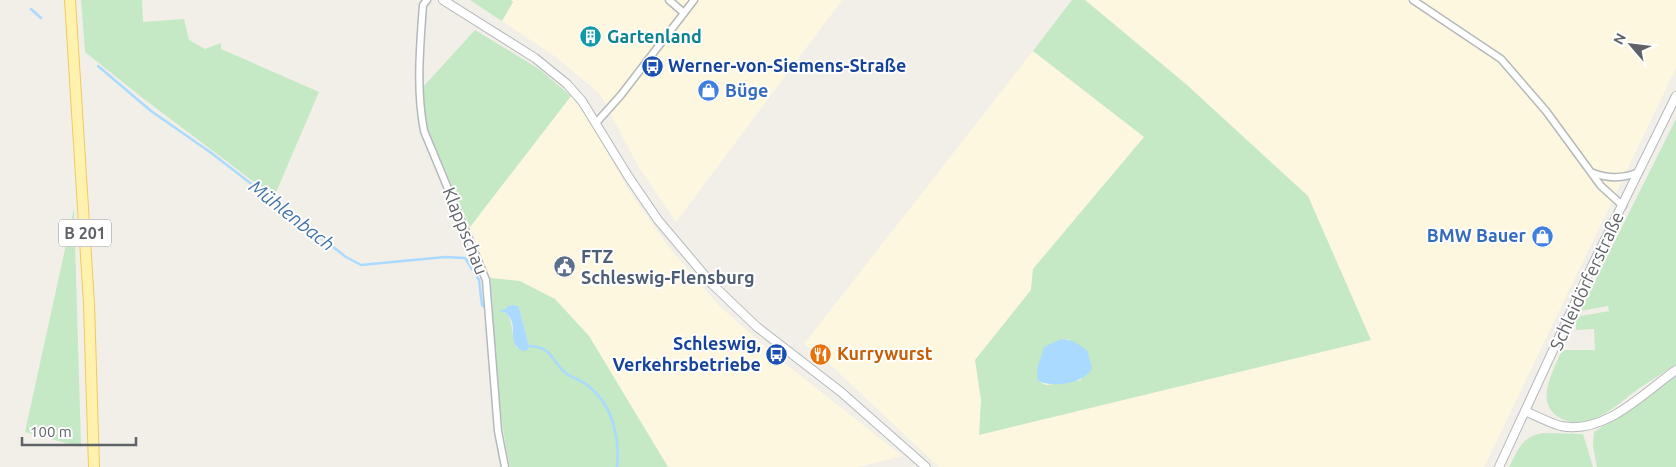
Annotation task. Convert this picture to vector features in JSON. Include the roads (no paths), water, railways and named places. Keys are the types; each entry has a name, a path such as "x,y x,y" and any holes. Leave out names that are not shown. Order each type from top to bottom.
{"main road":[{"name":"B 201","path":"70,0 89,304 94,467"}],"street":[{"name":"Klappschau","path":"427,0 423,5 420,51 420,114 424,131 486,280 498,431 505,467"},
{"path":"443,0 555,73 582,101 658,220 712,284 757,327 841,392 926,467"},
{"path":"669,0 684,13"},
{"path":"596,123 621,95 694,0"},
{"path":"1413,0 1501,59 1546,111 1611,197 1623,206"},
{"name":"Schleidörferstraße","path":"1499,467 1676,96"},
{"path":"1591,172 1604,177 1616,178 1639,172"},
{"path":"1526,411 1560,426 1585,427 1602,422 1676,370"}],"water":[{"path":"512,305 518,306 520,311 529,346 528,350 523,351 514,342 512,322 504,311"},
{"path":"1061,339 1073,341 1087,350 1092,368 1082,378 1068,383 1052,384 1038,381 1037,370 1044,347"}],"waterway":[{"name":"Mühlenbach","path":"31,9 41,18"},
{"name":"Mühlenbach","path":"98,66 151,111 210,152 346,257 361,265 445,257 465,258 479,280 482,305 486,308"},
{"name":"Mühlenbach","path":"529,346 548,352 567,374 587,385 603,401 615,433 618,456 617,467"}],"place":[{"name":"Gartenland","path":"591,37"},
{"name":"Werner-von-Siemens-Straße","path":"652,66"},
{"name":"Büge","path":"709,91"},
{"name":"BMW Bauer","path":"1542,236"},
{"name":"FTZ Schleswig-Flensburg","path":"565,267"},
{"name":"Schleswig, Verkehrsbetriebe","path":"777,354"},
{"name":"Kurrywurst","path":"821,354"}]}
